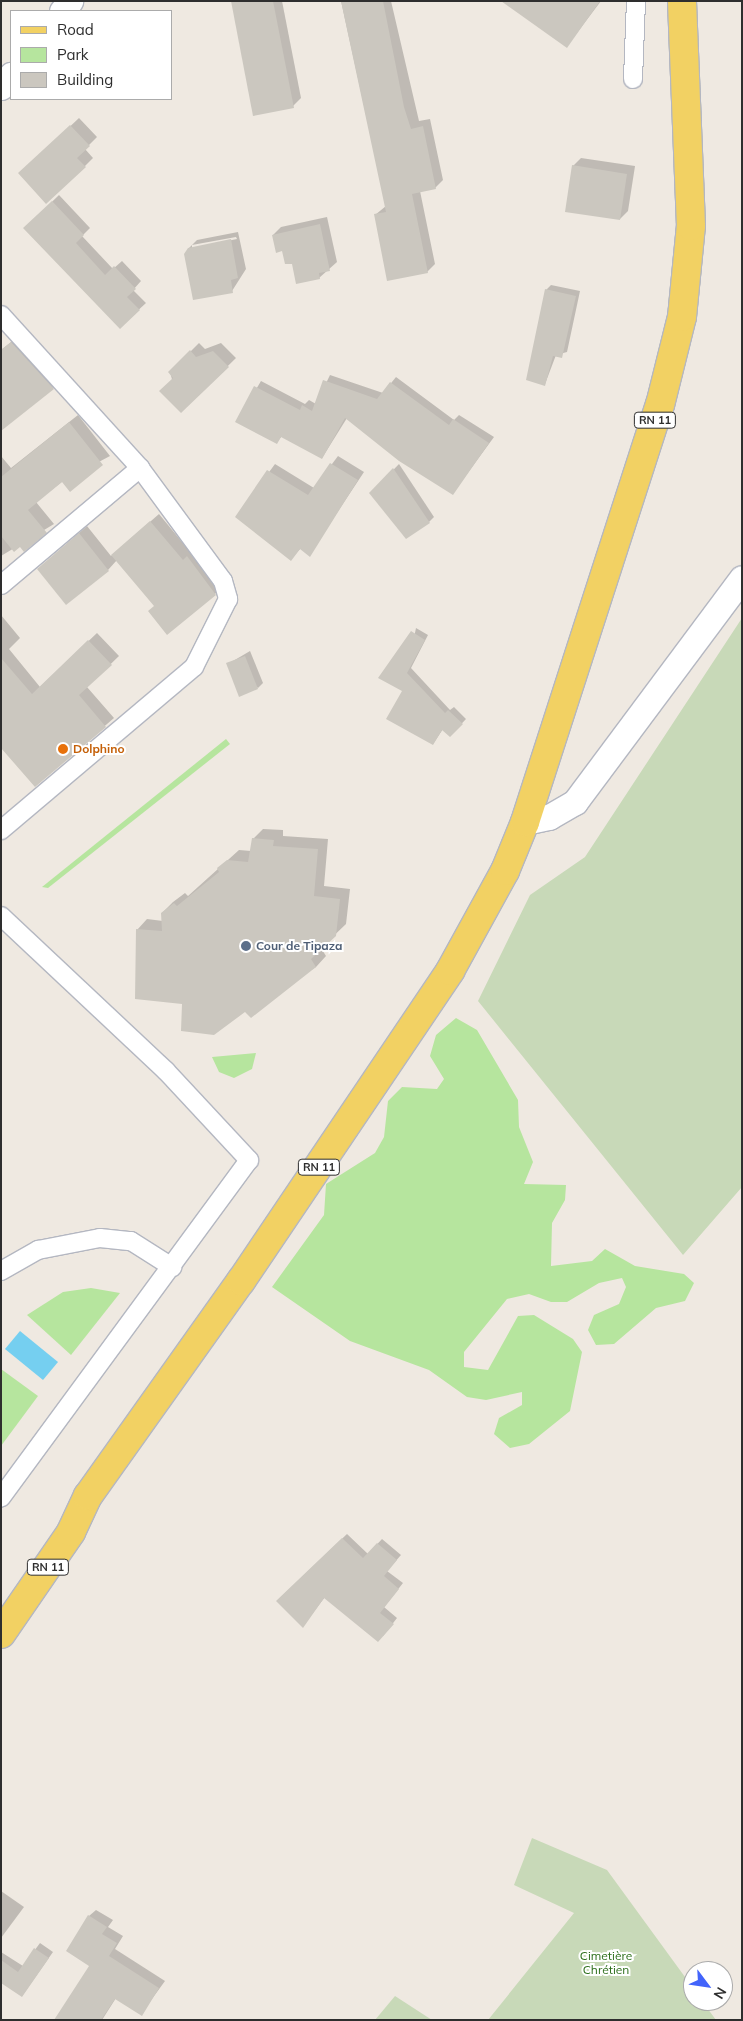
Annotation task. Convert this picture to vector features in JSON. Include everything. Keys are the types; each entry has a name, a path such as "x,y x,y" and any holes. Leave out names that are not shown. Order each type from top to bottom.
{"main road":[{"name":"RN 11","path":"1,1634 71,1532 88,1496 241,1282 450,971 504,872 525,822 660,405 682,317 691,226 682,1"},
{"path":"1,87 10,75"},
{"path":"525,822 549,817 575,802 742,578"},
{"name":"RN 11","path":"1,1600 59,1524 88,1496"}],"street":[{"path":"633,79 636,1"},
{"path":"1,316 140,468 223,581 227,590 225,609 194,667 1,830"},
{"path":"1,585 140,468"},
{"path":"1,916 166,1071 246,1155 247,1165 1,1498"},
{"path":"1,1271 38,1250 100,1238 131,1242 172,1267"}],"green space":[{"path":"742,618 742,1187 683,1255 478,1001 530,895 585,857"},
{"path":"226,739 230,744 48,888 42,887"},
{"path":"456,1018 477,1030 518,1100 519,1127 533,1162 524,1184 566,1185 565,1200 552,1223 551,1266 592,1261 605,1249 635,1266 684,1274 694,1283 685,1301 656,1308 614,1344 596,1345 588,1330 594,1315 619,1304 626,1287 622,1278 599,1283 567,1302 551,1302 529,1294 507,1299 464,1352 464,1367 488,1370 518,1316 534,1315 573,1339 582,1352 570,1411 529,1444 510,1448 494,1434 499,1418 522,1405 522,1392 486,1400 467,1397 429,1370 350,1341 272,1287 324,1215 326,1184 375,1153 384,1137 388,1101 402,1087 437,1089 444,1079 430,1056 436,1035"},
{"path":"256,1053 252,1069 234,1078 219,1072 212,1057"},
{"path":"91,1288 120,1293 71,1355 27,1315 63,1292"},
{"path":"1,1369 38,1396 1,1446"},
{"name":"Cimetière Chrétien","path":"532,1838 607,1870 683,1974 683,2011 709,2011 716,2020 488,2020 574,1913 514,1885"},
{"path":"395,1996 432,2020 375,2020"}],"water":[{"path":"20,1331 58,1362 43,1380 5,1349"}],"building":[{"path":"231,1 273,1 294,108 253,116"},
{"path":"341,1 383,1 404,107 411,129 423,126 436,189 412,194 428,273 387,281 374,214 386,212"},
{"path":"501,1 600,1 567,48"},
{"path":"70,125 90,146 77,158 86,167 46,204 18,173"},
{"path":"572,165 627,174 620,220 565,212"},
{"path":"52,201 84,235 76,243 105,275 114,266 136,289 127,297 140,310 120,329 23,228"},
{"path":"320,224 330,271 319,273 320,279 296,284 292,264 285,264 282,251 276,253 272,235"},
{"path":"231,239 238,278 231,280 233,293 193,300 184,254 188,248"},
{"path":"545,289 576,296 562,358 553,356 545,386 526,380"},
{"path":"11,342 54,389 1,431 1,350"},
{"path":"190,350 196,357 213,351 229,367 181,413 159,391 173,378 168,372"},
{"path":"323,380 377,399 390,382 449,425 453,419 489,443 453,495 399,461 345,418 322,459 281,437 277,444 235,422 254,386 300,410 302,405 312,411"},
{"path":"69,422 103,465 70,492 62,482 28,510 47,533 24,552 20,547 14,552 1,536 1,477"},
{"path":"330,463 358,480 310,557 300,549 291,561 235,517 267,470 308,495"},
{"path":"393,468 430,523 406,539 369,493"},
{"path":"150,521 183,560 187,556 216,595 167,635 148,611 154,606 111,555"},
{"path":"79,533 109,571 66,605 37,569"},
{"path":"411,631 425,640 407,673 445,713 448,710 463,724 450,737 442,730 433,745 386,719 402,691 378,678"},
{"path":"88,640 112,665 79,695 106,727 35,787 1,748 1,658 32,694"},
{"path":"245,656 258,689 239,697 226,663"},
{"path":"252,838 274,840 273,846 318,849 314,896 340,899 336,936 311,959 316,967 251,1018 245,1012 214,1035 181,1031 182,1004 135,999 136,929 162,931 161,913 174,903 177,906 219,872 217,868 227,860 248,862"},
{"path":"342,1538 363,1558 377,1543 397,1560 384,1576 399,1589 380,1613 394,1624 378,1642 324,1598 303,1628 276,1601"},
{"path":"88,1915 107,1927 102,1934 117,1943 109,1956 159,1988 142,2016 115,1999 101,2020 54,2020 89,1966 66,1951"},
{"path":"34,1948 49,1958 22,1997 1,1983 1,1960 18,1972"}],"place":[{"name":"Dolphino","path":"63,749"},
{"name":"Cour de Tipaza","path":"246,946"}]}
